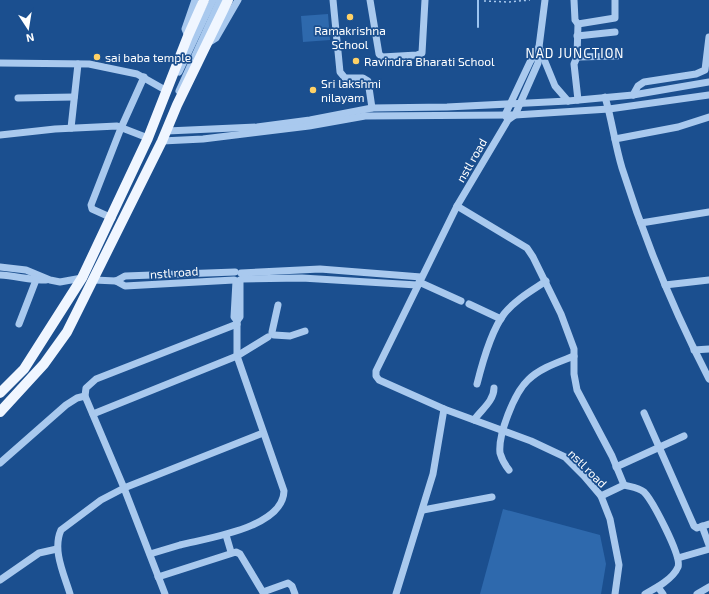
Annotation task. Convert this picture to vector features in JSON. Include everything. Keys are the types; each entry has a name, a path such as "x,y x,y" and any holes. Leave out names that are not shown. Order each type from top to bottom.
{"main road":[{"path":"0,393 24,370 82,278 112,218 148,138 188,36 204,0"},
{"path":"0,412 49,358 67,332 167,131 177,105 228,0"}],"street":[{"path":"188,36 185,30 195,0"},
{"path":"0,64 78,64 99,66 137,74 144,77 165,96 173,85 212,0"},
{"path":"177,105 180,89 220,0"},
{"path":"208,43 216,38 238,0"},
{"path":"333,0 340,72 345,78 363,78 368,81 372,108"},
{"path":"370,0 379,54 382,57 417,55 422,53 425,0"},
{"path":"515,114 538,63 545,0"},
{"path":"574,0 575,20 578,24 577,58 574,64 578,100"},
{"path":"578,24 615,18 615,0"},
{"path":"578,36 615,32"},
{"path":"633,94 638,86 644,82 696,74 705,70 709,38"},
{"path":"539,47 555,86 568,101"},
{"name":"nstl road","path":"539,47 509,104 506,117 457,206 419,281 409,306 376,371 376,376 379,380 444,409 503,430 565,457 601,496 610,519 617,547 619,565 615,594"},
{"path":"577,58 617,56"},
{"path":"71,128 78,64"},
{"path":"112,218 92,209 91,205 121,128 144,77"},
{"path":"167,131 257,127 310,120 372,108 447,107 568,101 633,94 709,82"},
{"path":"162,141 203,139 309,126 365,116 506,117 515,114 608,109 709,95"},
{"path":"18,98 74,96"},
{"path":"605,97 622,167 641,223 665,285 694,350 709,379"},
{"path":"615,139 678,127 709,117"},
{"path":"0,135 71,128 117,126 148,138"},
{"path":"457,206 527,248 546,281 561,314 574,349 574,374 577,390 624,485"},
{"path":"641,223 709,212"},
{"path":"0,267 26,270 50,280 60,282 82,278"},
{"path":"0,275 36,280 50,280"},
{"path":"150,554 179,545 226,535 259,522 280,505 284,497 284,491 237,356 237,322 240,317 238,277"},
{"name":"nstl road","path":"94,280 116,281 125,286 238,277 419,281"},
{"path":"20,324 36,280"},
{"path":"665,285 709,280"},
{"path":"419,281 461,301"},
{"path":"477,384 501,319 517,301 546,281"},
{"path":"469,304 501,319"},
{"path":"271,335 278,305"},
{"path":"165,594 124,488 85,396 87,385 96,379 237,322"},
{"path":"93,414 237,356 271,335 290,336 305,331"},
{"path":"694,350 709,349"},
{"path":"509,470 502,459 500,452 503,430 522,387 528,379 552,364 574,356"},
{"path":"474,420 483,406 491,399 494,388"},
{"path":"0,463 66,405 76,398 85,396"},
{"path":"396,594 423,510 434,467 444,409"},
{"path":"644,413 694,526 697,528 709,524"},
{"path":"70,594 57,549 57,538 61,530 101,500 124,488 263,433"},
{"path":"616,467 658,446 684,436"},
{"path":"601,496 624,485 638,488 645,493 660,518 678,558 678,567 658,587 645,594"},
{"path":"423,510 492,497"},
{"path":"702,526 709,545"},
{"path":"226,535 231,552"},
{"path":"678,558 709,548"},
{"path":"0,580 39,553 57,549"},
{"path":"158,577 231,552 240,554 264,593 288,583 292,586 295,594"},
{"path":"658,587 663,594"},
{"path":"697,594 709,587"}],"path":[{"path":"484,1 509,2 530,0"}],"shaded area":[{"path":"328,14 330,40 303,42 301,16"},
{"path":"503,509 600,535 606,564 601,594 480,594"}],"waterway":[{"path":"478,0 478,27"}],"place":[{"name":"Ramakrishna School","path":"350,17"},
{"name":"sai baba temple","path":"97,57"},
{"name":"Ravindra Bharati School","path":"356,61"},
{"name":"Sri lakshmi nilayam","path":"313,90"}],"district":[{"name":"NAD JUNCTION","path":"575,53"}]}
